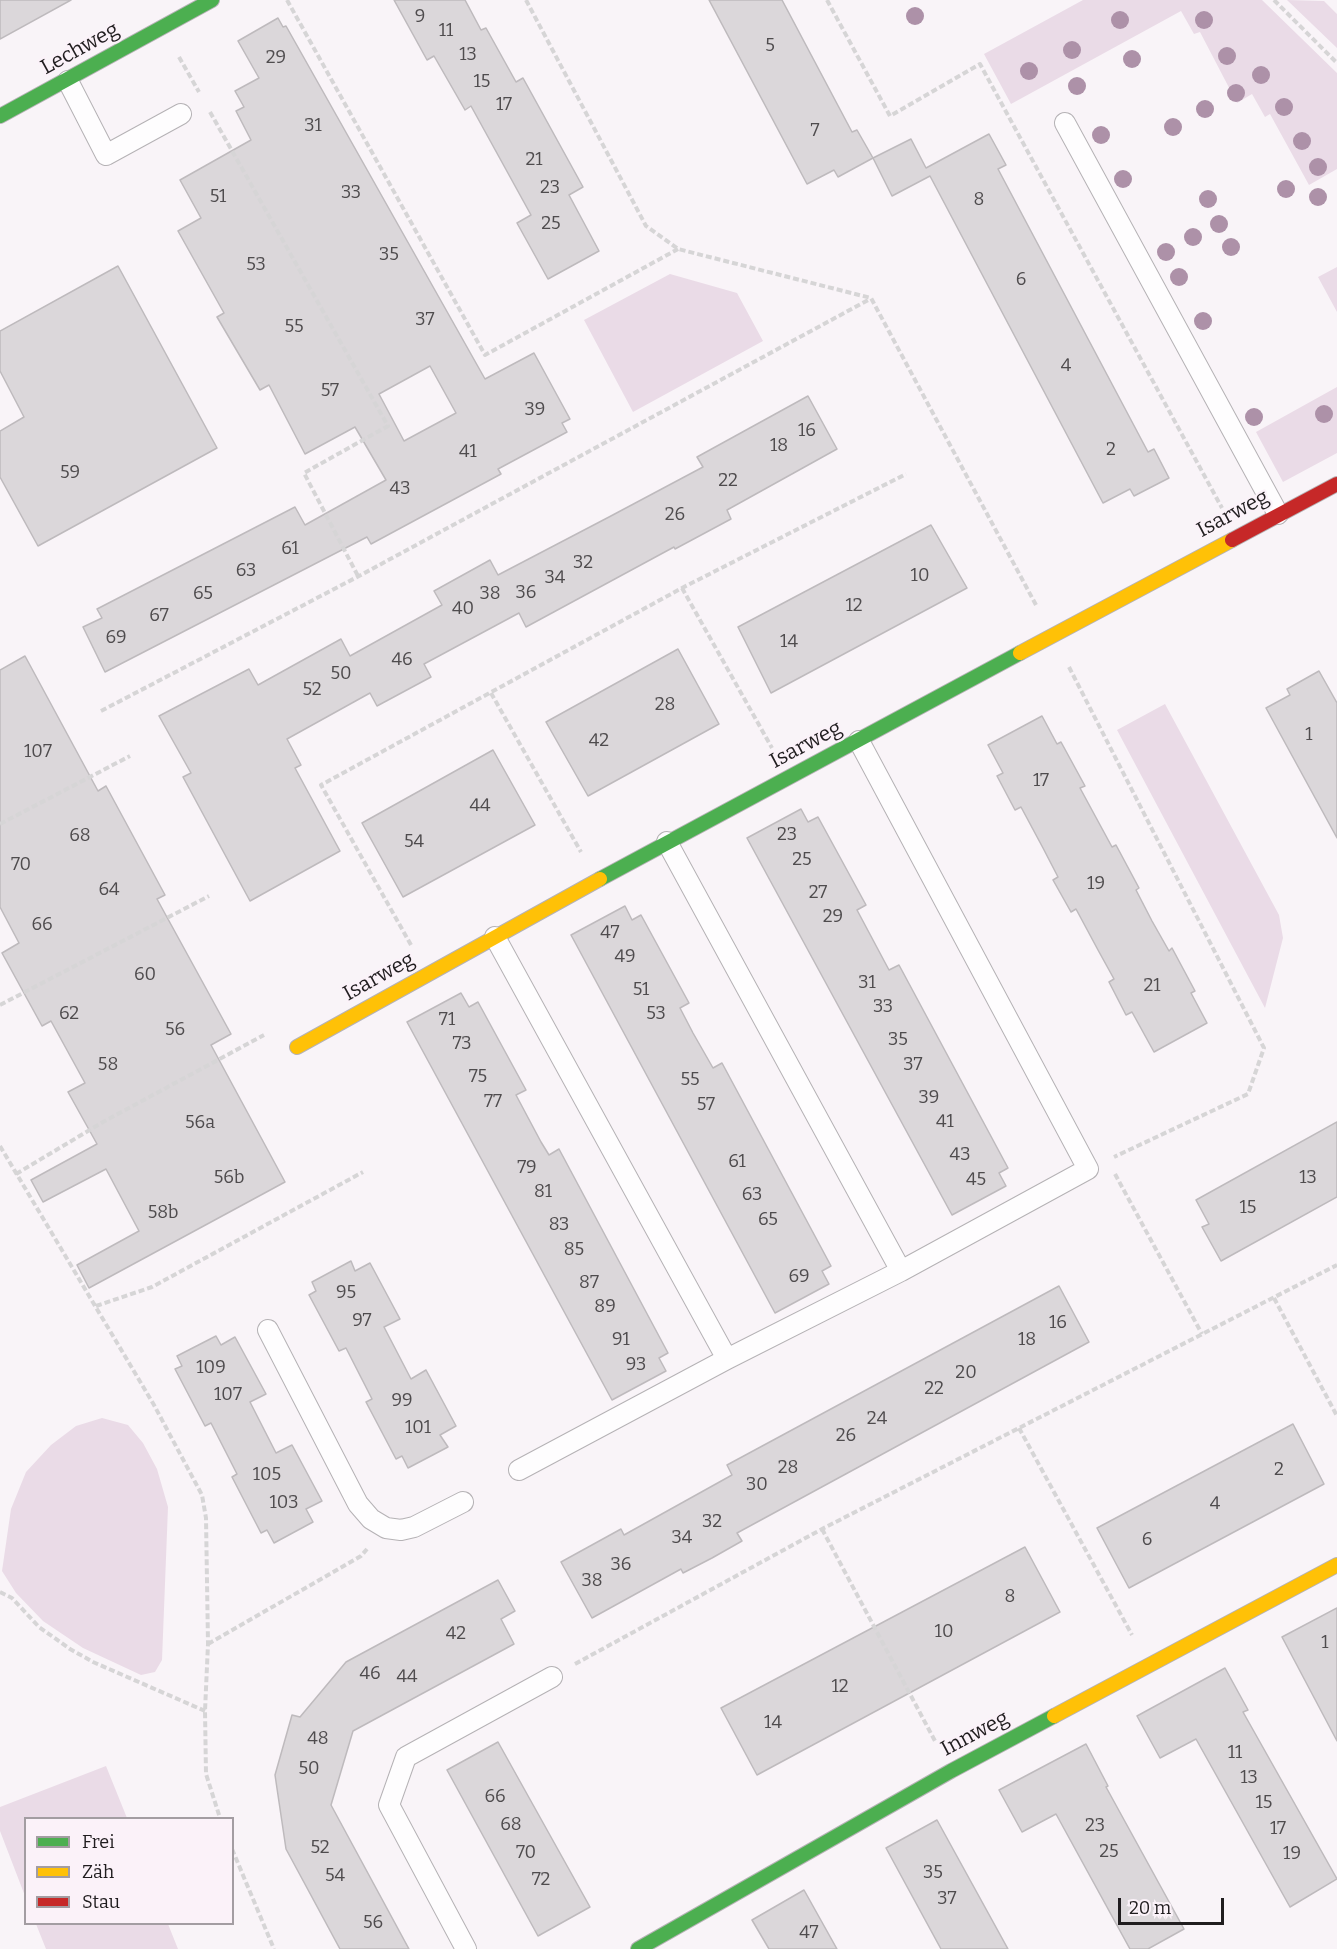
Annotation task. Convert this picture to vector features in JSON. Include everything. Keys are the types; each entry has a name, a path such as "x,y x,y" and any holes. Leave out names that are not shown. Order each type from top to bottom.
{"street":[{"name":"Lechweg","path":"0,116 68,81 212,0"},
{"name":"Isarweg","path":"297,1047 667,842 859,741 1278,514 1334,493"},
{"name":"Innweg","path":"638,1949 951,1771 1337,1565"}],"lane":[{"path":"68,81 106,155 181,114"},
{"path":"1065,123 1278,514"},
{"path":"519,1470 727,1359 901,1271 1088,1169 859,741"},
{"path":"667,842 901,1271"},
{"path":"495,937 727,1359"},
{"path":"267,1330 358,1504 370,1519 386,1528 401,1530 414,1527 463,1502"},
{"path":"466,1949 389,1805 406,1757 552,1677"}],"path":[{"path":"287,0 484,355 678,249"},
{"path":"526,0 646,226 678,249 871,298 1053,636 1264,1048 1248,1094 1088,1169"},
{"path":"826,0 890,116 980,64 1238,536"},
{"path":"1274,0 1337,63"},
{"path":"162,27 203,99"},
{"path":"209,109 388,426 304,473 358,576"},
{"path":"101,711 358,576 871,298"},
{"path":"428,975 321,785 682,588 906,474"},
{"path":"682,588 789,778"},
{"path":"492,693 598,881"},
{"path":"0,824 130,756"},
{"path":"0,1005 209,896"},
{"path":"16,1174 103,1122 269,1032"},
{"path":"0,1146 154,1405 202,1495 206,1518 208,1644 205,1711 206,1774 220,1817"},
{"path":"1108,1160 1202,1335"},
{"path":"96,1306 152,1287 363,1172"},
{"path":"552,1677 822,1528 1337,1265"},
{"path":"1274,1298 1337,1416"},
{"path":"1019,1428 1149,1665"},
{"path":"208,1644 361,1556 386,1528"},
{"path":"822,1528 951,1771"},
{"path":"0,1592 12,1598 39,1628 70,1649 93,1662 205,1711"},
{"path":"234,1854 274,1949"}],"shaded area":[{"path":"1083,0 1262,0 1337,73 1337,169 1309,185 1270,114 1265,117 1252,94 1237,103 1200,32 1194,34 1181,11 1011,104 984,54"},
{"path":"1287,0 1324,1 1337,14 1337,48"},
{"path":"1337,267 1337,312 1318,277"},
{"path":"670,274 737,293 763,341 633,412 584,320"},
{"path":"1337,387 1337,453 1283,482 1256,432"},
{"path":"1165,704 1279,915 1283,938 1265,1008 1117,730"},
{"path":"102,1418 128,1425 143,1443 157,1469 168,1507 162,1660 155,1672 141,1675 83,1648 43,1621 16,1593 2,1571 11,1509 26,1472 51,1445 76,1426"},
{"path":"106,1766 127,1817 24,1817 24,1893 0,1831 0,1807"},
{"path":"36,1925 168,1925 178,1949 46,1949"}],"building":[{"path":"0,0 71,0 0,39"},
{"path":"394,0 465,0 481,30 486,28 516,82 523,78 583,187 569,195 599,251 548,279 517,223 531,215 471,106 465,110 434,56 427,60"},
{"path":"709,0 782,0 852,132 857,130 873,158 838,177 834,170 807,184"},
{"path":"278,18 283,27 286,26 485,379 534,353 570,419 562,423 567,432 498,469 501,474 371,544 367,537 105,672 83,627 102,618 97,609 295,507 305,525 386,480 355,427 305,454 269,385 260,390 217,317 224,313 178,231 201,218 180,180 251,140 236,111 244,107 235,91 259,78 238,41","holes":["430,366 456,413 404,441 379,394"]},
{"path":"989,134 1006,165 998,169 1148,452 1154,449 1169,478 1134,496 1130,489 1103,503 930,176 892,196 873,158 911,139 926,168"},
{"path":"118,266 217,448 38,546 0,477 0,431 24,417 0,371 0,331"},
{"path":"808,396 837,449 727,510 731,519 526,627 519,613 424,664 431,677 377,706 370,693 287,739 301,765 295,768 340,851 250,901 183,777 191,773 159,716 249,669 258,685 341,639 350,656 442,605 434,591 490,560 498,575 703,467 697,457"},
{"path":"931,525 967,588 771,693 738,627"},
{"path":"678,649 719,724 588,796 546,722"},
{"path":"25,656 98,791 106,786 165,895 157,899 231,1034 211,1045 285,1182 89,1288 77,1265 139,1231 106,1169 43,1202 31,1180 97,1144 68,1092 85,1083 51,1021 42,1026 2,953 19,943 0,907 0,670"},
{"path":"1319,671 1337,703 1337,838 1266,708 1290,695 1287,689"},
{"path":"1042,716 1057,744 1061,742 1085,786 1080,788 1112,847 1116,845 1139,888 1136,890 1169,951 1172,948 1195,991 1191,993 1207,1023 1154,1052 1132,1012 1126,1015 1109,982 1114,979 1076,909 1071,912 1053,880 1058,877 1021,807 1015,810 997,776 1003,773 988,745"},
{"path":"493,750 535,825 403,897 362,823"},
{"path":"801,809 808,822 818,817 866,905 857,910 889,970 899,965 1008,1168 999,1173 1006,1186 952,1215 747,838"},
{"path":"625,906 632,920 641,915 689,1003 680,1008 693,1033 713,1068 722,1063 831,1266 822,1271 829,1284 775,1313 571,935"},
{"path":"461,993 469,1007 478,1002 526,1090 516,1095 541,1142 549,1155 559,1149 668,1353 659,1358 666,1371 612,1400 407,1022"},
{"path":"1337,1122 1337,1197 1221,1261 1202,1227 1209,1224 1196,1200"},
{"path":"351,1261 355,1271 370,1263 400,1319 384,1327 411,1379 426,1370 456,1426 440,1435 448,1447 408,1468 402,1456 396,1459 366,1402 372,1399 346,1348 339,1351 309,1295 316,1291 312,1282"},
{"path":"1059,1286 1089,1342 737,1533 742,1541 712,1558 683,1573 681,1569 592,1618 561,1562 621,1529 624,1535 732,1475 727,1465"},
{"path":"216,1336 221,1345 235,1337 266,1394 250,1402 276,1453 292,1445 322,1501 306,1509 313,1522 274,1543 267,1530 261,1533 232,1477 237,1474 211,1423 205,1426 175,1369 182,1366 177,1356"},
{"path":"1293,1424 1324,1484 1129,1588 1097,1528"},
{"path":"1025,1547 1060,1612 757,1775 721,1708"},
{"path":"498,1580 515,1611 501,1619 514,1644 353,1731 331,1805 409,1949 340,1949 286,1849 275,1775 292,1715 300,1717 346,1662"},
{"path":"1337,1608 1337,1741 1282,1637"},
{"path":"1225,1668 1248,1710 1243,1712 1337,1879 1290,1907 1196,1739 1160,1758 1137,1716"},
{"path":"498,1742 590,1907 538,1936 447,1770"},
{"path":"1086,1744 1108,1786 1106,1787 1184,1929 1148,1949 1130,1949 1056,1814 1022,1832 999,1790"},
{"path":"937,1820 1008,1949 941,1949 886,1848"},
{"path":"804,1890 837,1949 769,1949 752,1920"}],"traffic: fast":[{"path":"0,116 212,0"},
{"path":"600,879 1020,653"},
{"path":"638,1949 951,1771 1054,1716"}],"traffic: slow":[{"path":"1020,653 1232,540"},
{"path":"297,1047 600,879"},
{"path":"1054,1716 1337,1565"}],"traffic: jam":[{"path":"1232,540 1337,484"}]}
